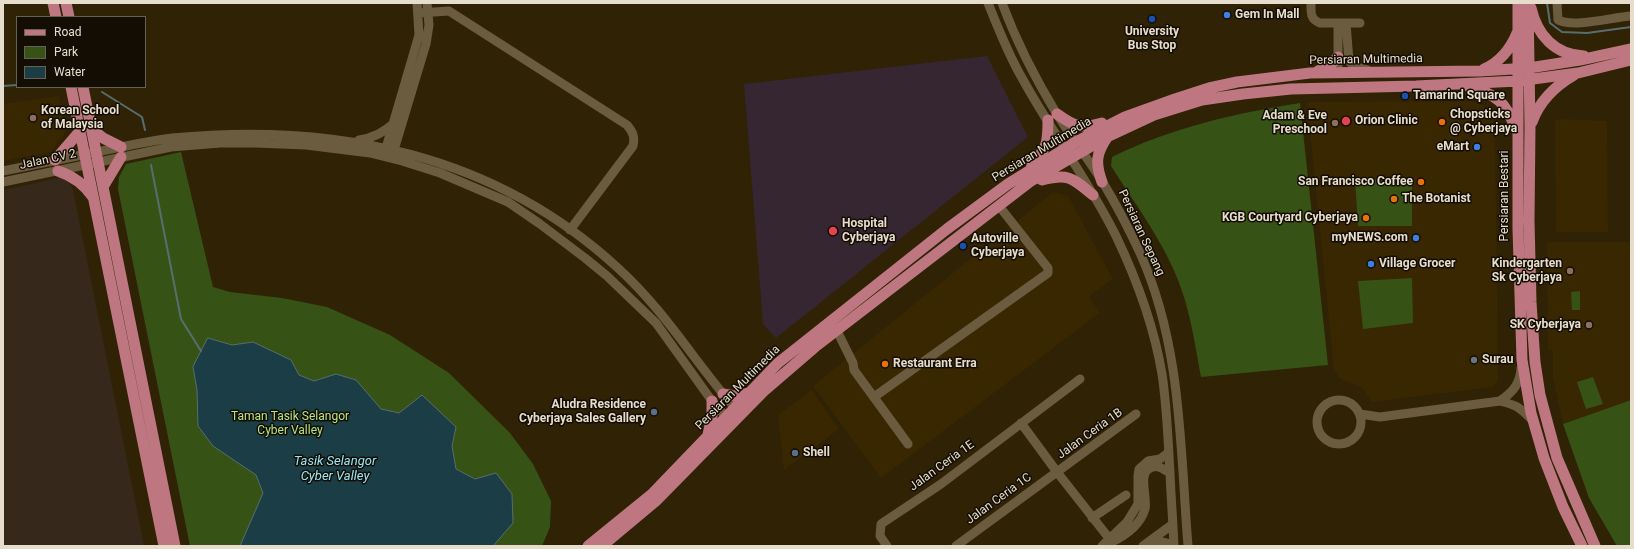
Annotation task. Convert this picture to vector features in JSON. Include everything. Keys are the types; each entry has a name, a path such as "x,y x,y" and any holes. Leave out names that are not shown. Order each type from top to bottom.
{"main road":[{"path":"53,3 56,16"},
{"path":"66,3 69,16"},
{"name":"Persiaran Bestari","path":"1518,3 1518,30 1524,68"},
{"path":"1529,3 1538,29 1550,45 1569,54 1591,56 1608,55"},
{"name":"Persiaran Bestari","path":"1529,3 1524,80 1518,136 1518,229 1522,360 1540,447 1551,479 1582,546"},
{"path":"1480,71 1497,62 1503,56 1512,44 1518,30"},
{"name":"Persiaran Multimedia","path":"588,546 652,494 748,392 778,363 1008,184 1068,153 1125,117 1175,98 1237,82 1310,73 1480,71 1524,68 1608,55 1631,49"},
{"path":"1310,73 1329,66 1338,57"},
{"name":"Persiaran Multimedia","path":"1079,146 1109,136 1154,115 1202,100 1291,89 1381,87 1524,80 1578,73 1631,60"},
{"path":"1338,72 1339,80 1367,82 1381,87"},
{"path":"1530,127 1535,112 1542,100 1566,80 1578,73"},
{"name":"Persiaran Bestari","path":"1524,80 1530,127 1529,221 1533,345 1540,395 1554,451 1573,500 1595,544"},
{"path":"1454,84 1482,90 1501,101 1510,112 1518,136"},
{"path":"71,88 80,131 103,187 175,546"},
{"path":"83,88 92,130 94,199 164,546"},
{"path":"1008,184 1042,154 1047,143 1052,117 1077,126 1088,127 1125,117"},
{"path":"92,130 121,152 103,187"},
{"path":"80,131 56,166 86,187 94,199"},
{"path":"1102,182 1097,166 1097,158 1109,136"},
{"name":"Persiaran Multimedia","path":"602,546 657,500 784,373 1068,153"},
{"path":"1032,182 1055,176 1064,177 1075,181 1093,195"},
{"path":"1518,229 1529,221"},
{"path":"723,394 735,396 748,392"},
{"path":"708,436 712,416 712,401"},
{"path":"1540,447 1547,452 1554,451"}],"street":[{"path":"390,149 393,124 419,35 419,12 417,3"},
{"name":"Persiaran Sepang","path":"988,3 1011,57 1052,117 1079,146 1102,182 1140,254 1162,317 1174,372 1187,546"},
{"name":"Persiaran Sepang","path":"1002,3 1013,34 1068,153 1093,195 1124,254 1149,320 1162,374 1169,452 1174,546"},
{"path":"1311,3 1312,17 1315,21 1324,23 1360,23 1351,30 1347,38 1342,43"},
{"path":"1557,3 1557,17 1558,20 1561,21 1582,22 1631,16"},
{"path":"419,12 428,8 449,11 627,125 632,130 634,136 633,146 570,230"},
{"path":"390,149 426,44 428,34 428,8"},
{"path":"1619,17 1631,11"},
{"path":"1324,23 1334,30 1342,43 1349,62 1353,66 1378,72"},
{"path":"1338,72 1338,57 1342,43 1342,23"},
{"path":"343,141 368,139 385,131 393,124"},
{"path":"121,152 170,139 223,135 284,135 343,141 390,149 480,177 544,211 592,245 621,270 660,311 734,407"},
{"path":"121,152 220,144 281,143 370,153 440,173 508,202 540,224 607,276 656,323 712,401 726,417"},
{"name":"Jalan CV 2","path":"3,182 56,166 121,152"},
{"name":"Jalan CV 2","path":"3,171 56,166"},
{"path":"874,397 1048,273 1048,268 999,206"},
{"path":"837,331 853,363 854,370 908,444"},
{"path":"1500,401 1512,393 1517,386 1521,374 1522,360"},
{"name":"Jalan Ceria 1E","path":"887,546 880,536 880,524 941,484 1080,379"},
{"path":"1361,427 1360,414 1354,405 1349,402 1337,400 1331,401 1321,408 1316,420 1316,426 1322,437 1332,443 1338,444 1350,442 1355,438 1361,427 1367,422 1380,417 1500,401 1515,405 1524,410 1534,422"},
{"name":"Jalan Ceria 1B","path":"1057,472 1136,414"},
{"path":"1360,414 1380,417"},
{"path":"1021,423 1092,518 1111,540"},
{"path":"1111,540 1127,522 1138,504 1139,469 1148,461 1160,459 1169,452"},
{"path":"1102,546 1134,529 1143,514 1146,505 1145,471 1150,467 1156,466 1170,473"},
{"name":"Jalan Ceria 1C","path":"956,546 1057,472"},
{"path":"1092,518 1126,495"},
{"path":"1143,546 1173,524"},
{"path":"1143,546 1163,542 1174,546"}],"shaded area":[{"name":"Hospital Cyberjaya","path":"987,56 1028,137 776,338 763,324 744,84"},
{"name":"Korean School of Malaysia","path":"59,96 66,132 51,152 3,161 3,104"},
{"name":"Tamarind Square","path":"1472,101 1481,105 1488,112 1495,126 1498,379 1493,387 1371,402 1364,390 1355,384 1344,381 1338,376 1334,369 1307,102"},
{"path":"1555,120 1607,121 1608,232 1556,232"},
{"path":"63,177 72,186 144,546 3,546 3,190"},
{"name":"Autoville Cyberjaya","path":"1053,192 1068,196 1113,279 1089,296 1100,313 881,478 813,386"},
{"name":"SK Cyberjaya","path":"1547,242 1631,242 1631,400 1563,424 1553,378 1553,350 1548,350"},
{"path":"812,390 839,429 784,470 778,415"}],"green space":[{"path":"1300,103 1328,365 1201,377 1194,337 1178,280 1162,246 1111,166 1112,157 1158,137 1204,123"},
{"name":"Taman Tasik Selangor Cyber Valley","path":"181,152 213,287 230,292 282,298 327,307 390,335 449,373 510,433 533,464 551,501 550,527 542,546 190,546 118,189 119,177 126,164"},
{"path":"1355,179 1412,180 1412,226 1358,226"},
{"path":"1412,278 1413,323 1363,329 1358,281"},
{"path":"1580,291 1580,310 1572,310 1571,292"},
{"path":"1593,377 1603,404 1586,409 1577,382"},
{"path":"1631,400 1631,546 1617,546 1589,498 1563,424"}],"water":[{"name":"Tasik Selangor Cyber Valley","path":"208,338 232,345 253,342 291,360 299,375 314,381 336,374 356,380 381,409 399,413 422,395 456,427 452,446 456,469 475,479 496,473 512,494 513,523 493,546 240,546 263,493 256,475 213,446 198,426 197,390 193,367"}],"waterway":[{"path":"1547,3 1550,23 1562,32 1587,33 1631,27"},
{"path":"3,86 16,85"},
{"path":"102,92 142,117 145,130"},
{"path":"151,165 181,319 201,351"}],"place":[{"name":"Gem In Mall","path":"1227,15"},
{"name":"University Bus Stop","path":"1152,19"},
{"name":"Tamarind Square","path":"1405,96"},
{"name":"Korean School of Malaysia","path":"33,118"},
{"name":"Orion Clinic","path":"1346,121"},
{"name":"Chopsticks @ Cyberjaya","path":"1442,122"},
{"name":"Adam & Eve Preschool","path":"1335,123"},
{"name":"eMart","path":"1477,147"},
{"name":"San Francisco Coffee","path":"1421,182"},
{"name":"The Botanist","path":"1394,199"},
{"name":"KGB Courtyard Cyberjaya","path":"1366,218"},
{"name":"Hospital Cyberjaya","path":"833,231"},
{"name":"myNEWS.com","path":"1416,238"},
{"name":"Autoville Cyberjaya","path":"963,246"},
{"name":"Village Grocer","path":"1371,264"},
{"name":"Kindergarten Sk Cyberjaya","path":"1570,271"},
{"name":"SK Cyberjaya","path":"1589,325"},
{"name":"Surau","path":"1474,360"},
{"name":"Restaurant Erra","path":"885,364"},
{"name":"Aludra Residence Cyberjaya Sales Gallery","path":"654,412"},
{"name":"Shell","path":"795,453"}]}
